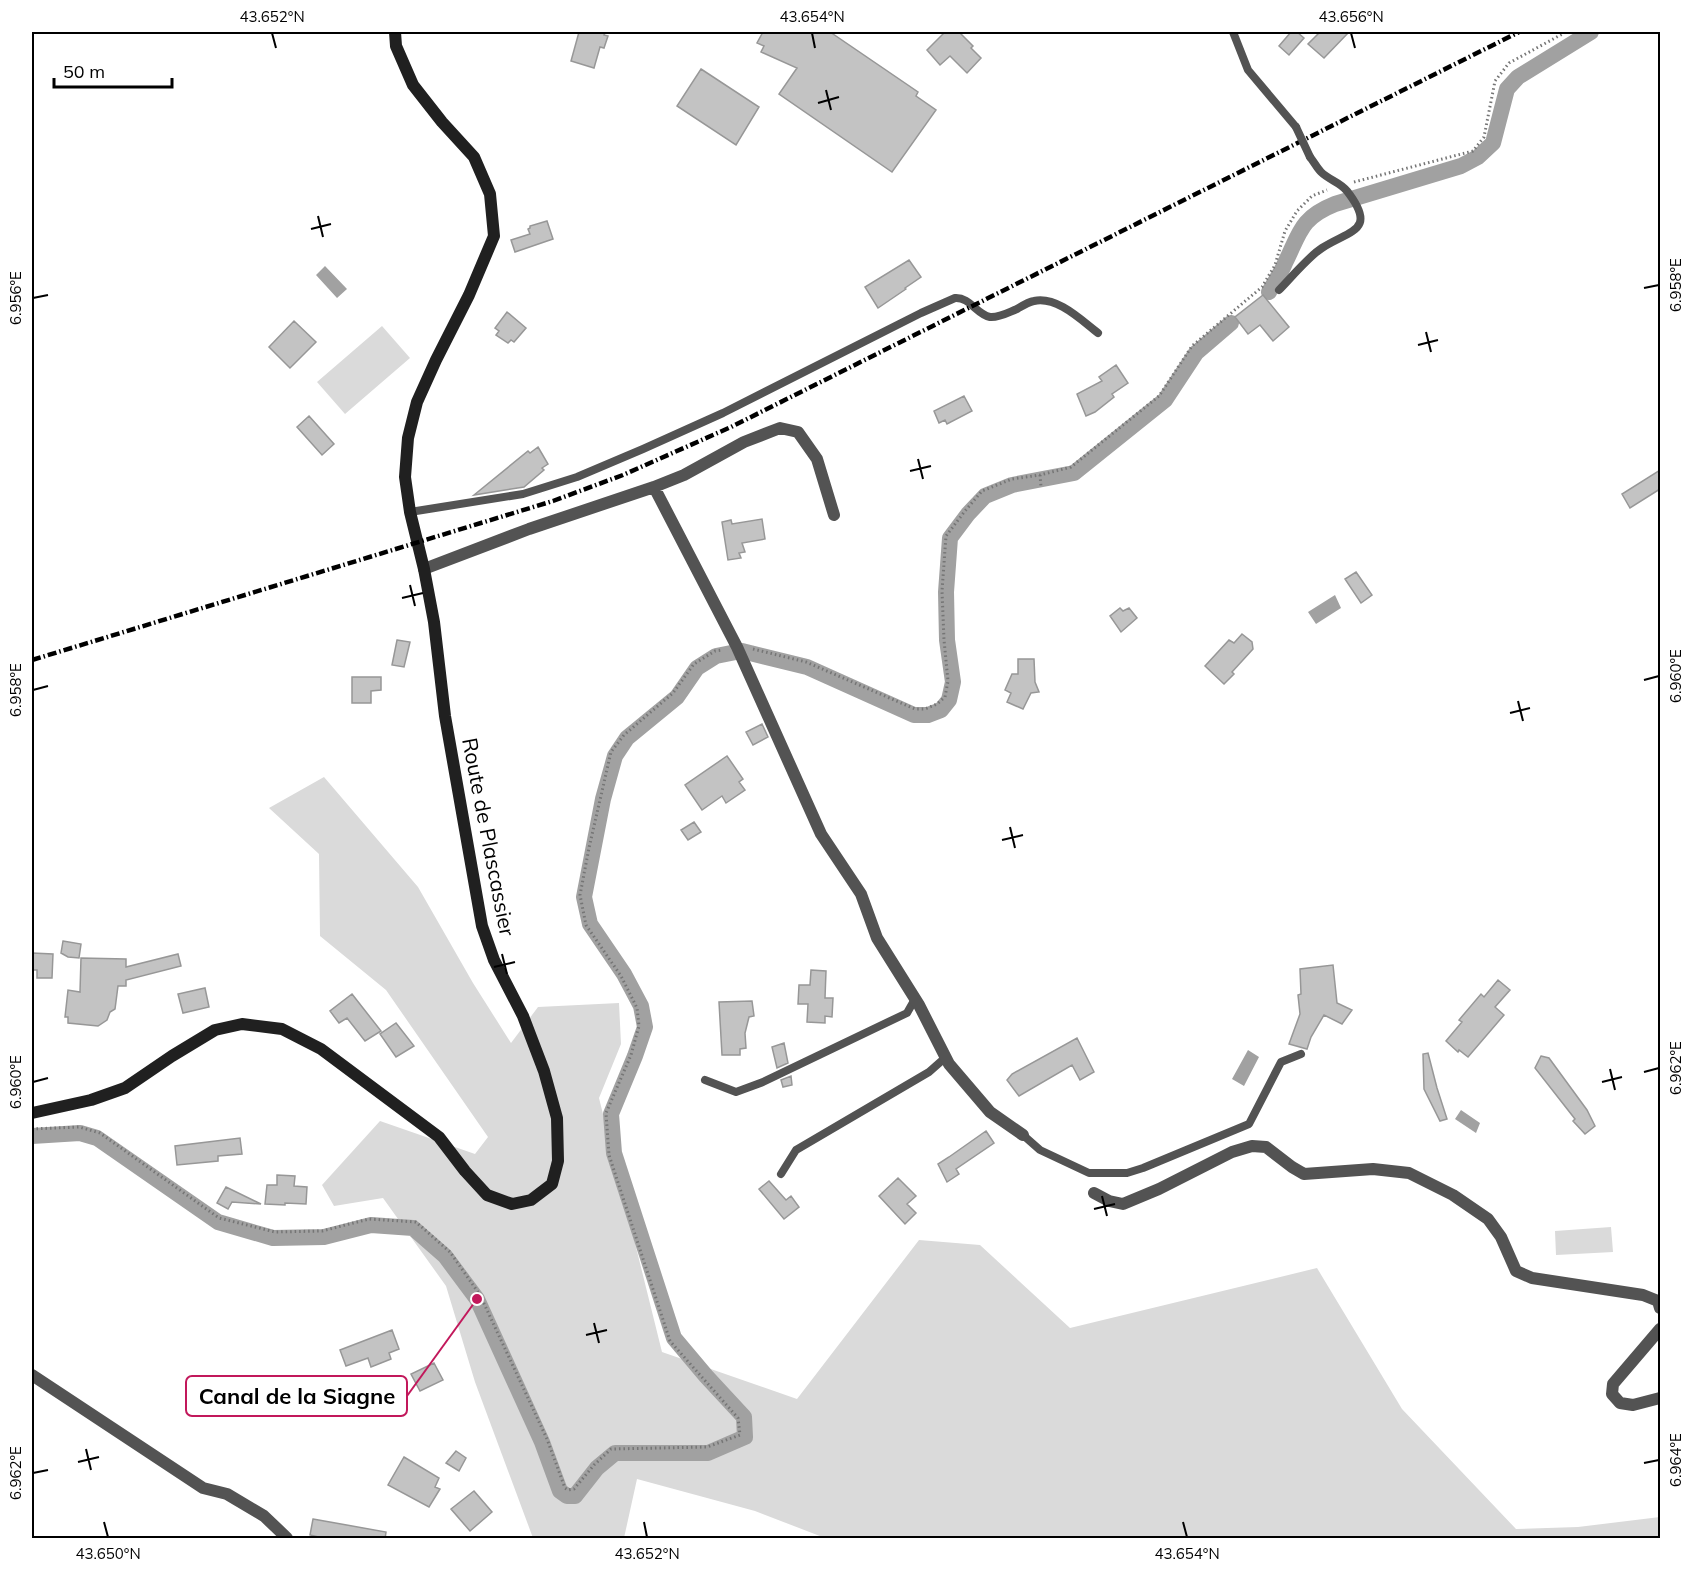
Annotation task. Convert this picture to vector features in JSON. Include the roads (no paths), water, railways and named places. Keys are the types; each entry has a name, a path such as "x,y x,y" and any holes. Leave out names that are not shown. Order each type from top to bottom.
{"street":[{"name":"Route de Plascassier","path":"33,1111 91,1100 124,1088 215,1030 242,1024 282,1029 321,1049 439,1137 487,1195 512,1204 531,1200 552,1184 558,1161 557,1118 544,1071 523,1016 494,960 482,926 445,716 434,622 410,512 405,477 405,454 411,422 423,386 469,295 494,236 490,194 474,156 442,122 413,85 396,46 395,32"},
{"path":"424,569 654,487 684,475 744,442 780,428 798,432 817,459 834,515"},
{"path":"654,487 737,647 821,834 861,894 877,938 915,999 949,1064 990,1112 1023,1135"},
{"path":"1094,1193 1109,1201 1123,1204 1159,1189 1232,1152 1252,1146 1266,1147 1304,1174 1373,1168 1409,1173 1453,1195 1488,1220 1501,1237 1516,1271 1532,1278 1643,1295 1658,1301 1660,1308"},
{"path":"1660,1329 1613,1384 1612,1394 1620,1403 1633,1405 1660,1398"},
{"path":"32,1375 203,1488 226,1494 264,1516 287,1539"}],"lane":[{"path":"1233,32 1248,70 1296,127 1310,157 1322,173 1342,185 1349,193 1361,216 1359,226 1347,236 1320,248 1279,290"},
{"path":"410,512 523,494 577,477 723,413 955,298 966,300 983,314 991,317 1007,313 1033,301 1049,301 1072,313 1098,333"},
{"path":"705,1080 736,1092 763,1082 907,1013 915,999"},
{"path":"1023,1135 1040,1150 1089,1173 1126,1173 1249,1124 1281,1062 1301,1054"},
{"path":"781,1174 796,1150 929,1072 946,1057"}],"waterway":[{"path":"1269,292 1302,228 1315,215 1335,204 1461,166 1478,157 1493,143 1507,89 1518,77 1591,32"},
{"path":"742,651 807,667 914,715 928,715 941,710 949,700 953,682 947,640 946,592 950,538 985,496 1012,485 1074,473 1165,400 1196,353 1231,323"},
{"path":"32,1136 80,1133 97,1138 218,1222 273,1238 324,1237 371,1225 413,1228 445,1256 477,1299 542,1442 560,1491 567,1496 575,1496 597,1468 615,1453 708,1453 745,1437 744,1417 674,1338 614,1153 611,1114 645,1027 641,1006 624,974 590,924 584,897 603,799 615,756 627,738 677,697 697,668 716,656 736,652"}],"railway":[{"path":"32,660 553,501 623,475 731,427 1519,32"}],"place":[{"name":"Canal de la Siagne","path":"477,1299"}]}
